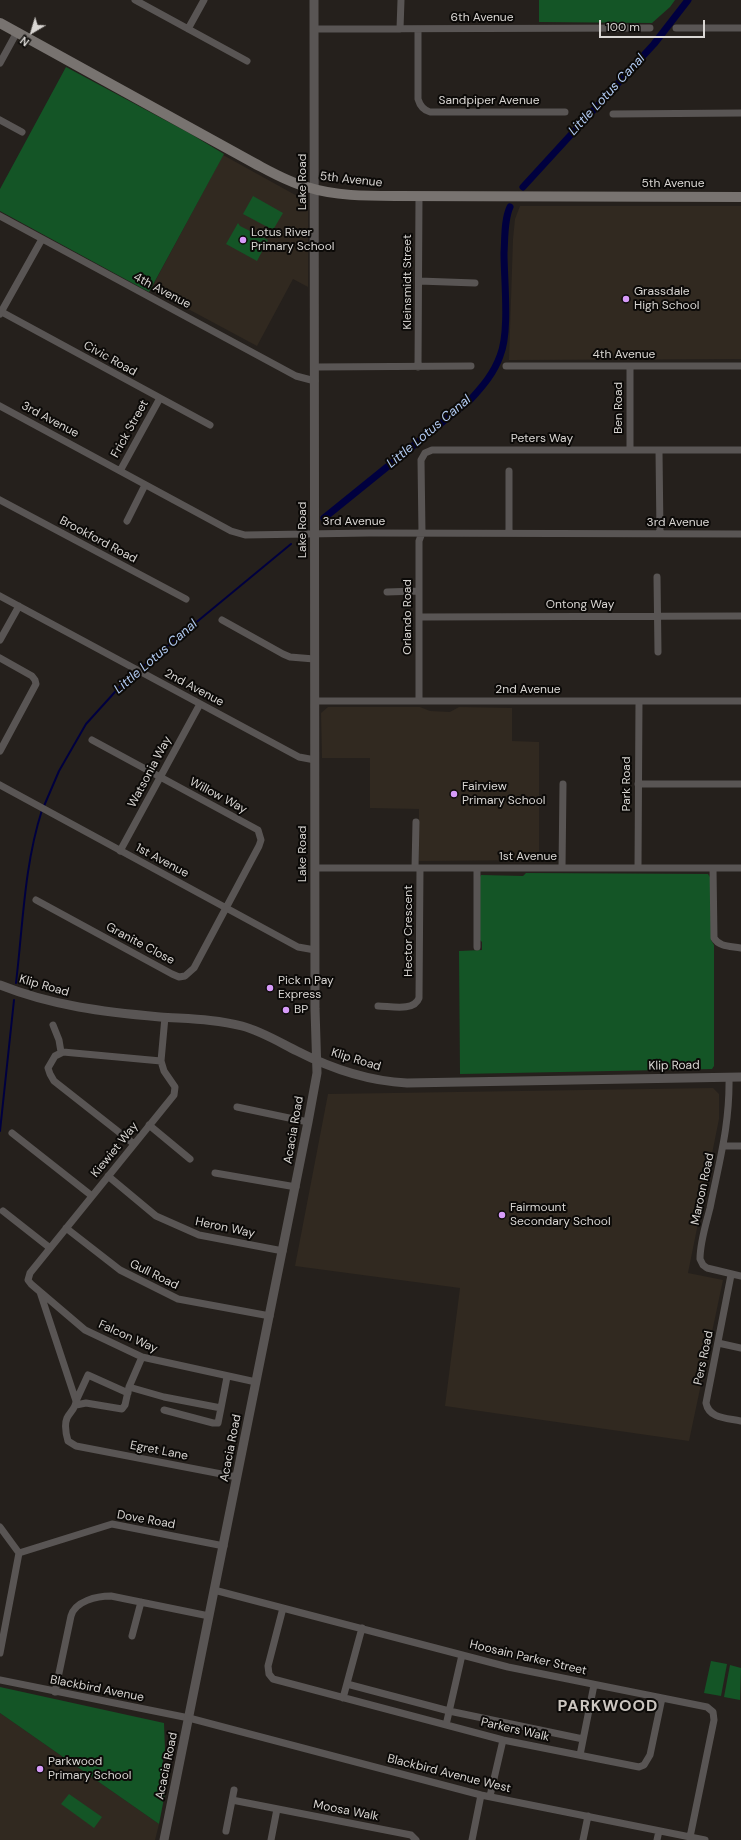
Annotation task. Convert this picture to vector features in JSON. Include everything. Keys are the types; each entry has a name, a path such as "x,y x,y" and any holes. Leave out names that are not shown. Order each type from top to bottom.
{"main road":[{"name":"5th Avenue","path":"0,23 254,163 282,177 315,190 362,196 419,197 741,197"}],"street":[{"path":"135,0 247,62"},
{"path":"188,29 204,0"},
{"name":"Lake Road","path":"314,0 314,659 317,1060"},
{"path":"400,0 400,29"},
{"name":"6th Avenue","path":"315,29 650,28"},
{"path":"676,28 741,28"},
{"name":"Sandpiper Avenue","path":"418,29 418,99 420,106 425,110 430,112 565,112"},
{"path":"0,63 17,32"},
{"path":"613,114 741,113"},
{"path":"0,120 22,132"},
{"name":"Kleinsmidt Street","path":"418,367 419,197"},
{"name":"4th Avenue","path":"0,216 296,376 315,381"},
{"path":"0,312 42,239"},
{"path":"419,281 474,283"},
{"name":"Civic Road","path":"0,312 210,425"},
{"path":"315,367 471,366"},
{"name":"4th Avenue","path":"506,366 741,366"},
{"name":"Ben Road","path":"630,366 630,450"},
{"name":"Frick Street","path":"120,471 160,398"},
{"name":"3rd Avenue","path":"0,406 238,534 741,534"},
{"name":"Peters Way","path":"422,533 421,460 425,453 429,451 741,450"},
{"path":"659,451 660,534"},
{"path":"509,471 509,533"},
{"path":"127,521 145,484"},
{"name":"Brookford Road","path":"0,500 186,599"},
{"name":"Orlando Road","path":"419,701 420,617 418,591 419,540 422,533"},
{"path":"657,577 658,652"},
{"path":"386,592 418,591"},
{"name":"2nd Avenue","path":"0,596 299,757 315,760"},
{"path":"0,640 19,606"},
{"name":"Ontong Way","path":"420,617 741,616"},
{"path":"222,620 290,657 314,659"},
{"path":"0,658 32,676 36,684 0,752"},
{"name":"2nd Avenue","path":"315,701 741,701"},
{"name":"Park Road","path":"638,867 639,701"},
{"name":"Watsonia Way","path":"120,851 200,704"},
{"name":"Willow Way","path":"92,740 258,830 261,840 259,846 226,908"},
{"path":"562,868 563,784"},
{"path":"638,784 741,784"},
{"name":"1st Avenue","path":"0,785 298,947 315,950"},
{"name":"Hector Crescent","path":"378,1006 411,1006 417,1003 420,995 416,822"},
{"name":"1st Avenue","path":"315,868 741,868"},
{"path":"477,868 477,948"},
{"path":"713,868 714,938 717,943 722,945 741,948"},
{"name":"Granite Close","path":"36,900 179,977 185,976 194,968 226,908"},
{"name":"Klip Road","path":"0,985 24,994 92,1010 209,1020 243,1026 270,1037 317,1060 360,1077 390,1082 741,1077"},
{"path":"134,1144 54,1081 48,1068 55,1056 61,1052 70,1051 161,1061 165,1017"},
{"path":"53,1025 59,1040 61,1052"},
{"name":"Acacia Road","path":"164,1840 296,1187 308,1122 317,1060"},
{"name":"Kiewiet Way","path":"31,1284 28,1280 30,1273 175,1091 175,1087 164,1071 161,1061"},
{"name":"Maroon Road","path":"729,1077 728,1110 724,1146 717,1172 700,1259 703,1265 707,1268 731,1275 741,1276"},
{"path":"237,1107 308,1122"},
{"path":"149,1125 190,1158"},
{"path":"12,1133 92,1196"},
{"path":"724,1146 741,1146"},
{"path":"215,1173 296,1187"},
{"name":"Heron Way","path":"108,1176 156,1216 188,1231 199,1235 283,1251"},
{"path":"3,1211 50,1248"},
{"name":"Gull Road","path":"66,1228 120,1270 178,1299 270,1316"},
{"name":"Pers Road","path":"731,1275 706,1398 707,1408 712,1414 741,1421"},
{"name":"Falcon Way","path":"31,1284 86,1330 142,1358 256,1382"},
{"path":"40,1292 76,1403"},
{"path":"718,1343 741,1348"},
{"path":"76,1403 86,1403 120,1409 125,1406 129,1390 142,1358"},
{"path":"76,1403 88,1375 129,1390 222,1408"},
{"path":"164,1410 218,1423 227,1377"},
{"name":"Egret Lane","path":"76,1403 67,1419 66,1426 68,1441 76,1446 237,1477"},
{"name":"Dove Road","path":"19,1553 112,1524 224,1546"},
{"path":"0,1527 19,1553 1,1641 0,1653"},
{"name":"Hoosain Parker Street","path":"214,1590 508,1667 707,1707 713,1712 714,1716 690,1837"},
{"path":"55,1692 71,1616 75,1606 80,1603 105,1596 209,1616"},
{"path":"132,1636 141,1602"},
{"name":"Parkers Walk","path":"283,1608 268,1666 270,1677 279,1682 446,1724 503,1740 639,1767 644,1765 650,1755 662,1698"},
{"path":"343,1698 362,1628"},
{"path":"446,1724 462,1655"},
{"name":"Blackbird Avenue","path":"0,1680 189,1718"},
{"name":"Parkers Walk","path":"347,1684 449,1711 583,1739"},
{"path":"580,1755 594,1685"},
{"name":"Blackbird Avenue West","path":"189,1718 481,1795 705,1840"},
{"path":"490,1796 503,1740"},
{"path":"226,1831 234,1790"},
{"path":"472,1840 481,1795"},
{"name":"Moosa Walk","path":"232,1800 414,1838"},
{"path":"271,1840 277,1809"},
{"path":"583,1840 588,1816"},
{"path":"657,1840 659,1831"}],"shaded area":[{"name":"Lotus River Primary School","path":"223,155 308,202 308,287 293,279 257,346 151,289"},
{"name":"Grassdale High School","path":"520,206 741,206 741,359 509,360 513,239 515,219"},
{"name":"Fairview Primary School","path":"328,707 420,707 430,711 450,712 459,707 512,708 512,741 539,742 539,860 419,861 419,809 370,808 370,758 322,758 321,713"},
{"name":"Fairmount Secondary School","path":"713,1088 719,1094 719,1119 688,1273 723,1280 689,1441 445,1406 460,1288 295,1266 328,1094"},
{"name":"Parkwood Primary School","path":"0,1713 159,1824 155,1840 0,1840"}],"green space":[{"path":"539,0 675,0 670,7 652,23 539,22"},
{"path":"66,67 189,133 224,154 149,292 0,211 0,189"},
{"path":"253,196 283,213 273,230 243,214"},
{"path":"238,223 240,226 268,240 257,261 226,244"},
{"path":"526,873 708,874 711,879 711,940 714,945 714,1066 712,1069 460,1074 459,951 482,950 482,942 479,939 480,877 481,875 523,876"},
{"path":"711,1661 727,1664 721,1696 704,1693"},
{"path":"730,1665 741,1668 740,1700 724,1697"},
{"path":"0,1687 164,1723 165,1750 162,1766 170,1767 159,1824 0,1713"},
{"path":"69,1794 102,1817 94,1828 61,1804"}],"waterway":[{"name":"Little Lotus Canal","path":"523,187 654,44 688,0"},
{"name":"Little Lotus Canal","path":"324,518 471,399 491,374 498,362 505,334 506,306 504,253 506,224 510,207"},
{"name":"Little Lotus Canal","path":"44,806 59,771 86,724 124,682 291,544"},
{"name":"Little Lotus Canal","path":"16,983 31,852 42,810"},
{"name":"Little Lotus Canal","path":"0,1131 14,1000"}],"place":[{"name":"Lotus River Primary School","path":"243,240"},
{"name":"Grassdale High School","path":"626,299"},
{"name":"Fairview Primary School","path":"454,794"},
{"name":"Pick n Pay Express","path":"270,988"},
{"name":"BP","path":"286,1010"},
{"name":"Fairmount Secondary School","path":"502,1215"},
{"name":"Parkwood Primary School","path":"40,1769"}],"district":[{"name":"PARKWOOD","path":"608,1707"}]}
